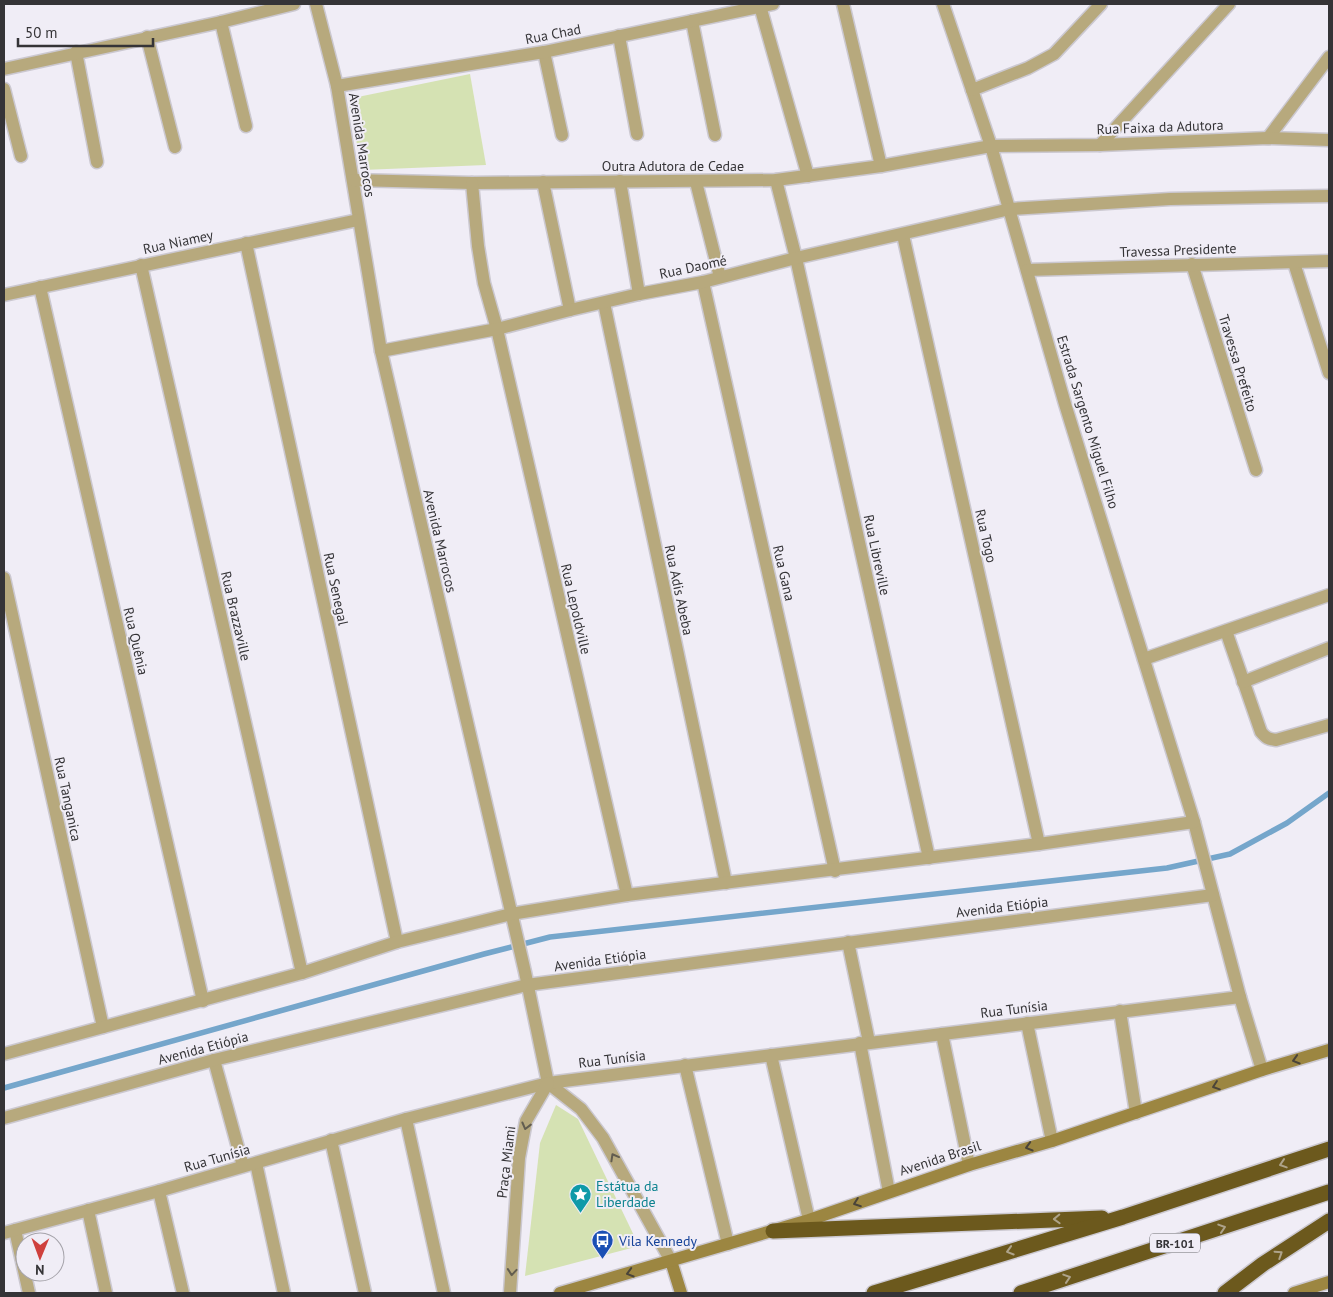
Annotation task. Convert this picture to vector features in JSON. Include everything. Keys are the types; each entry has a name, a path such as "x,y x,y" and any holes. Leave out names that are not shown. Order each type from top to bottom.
{"highway":[{"path":"874,1293 1124,1217 1329,1149"},
{"name":"BR-101","path":"1021,1293 1329,1192"},
{"path":"773,1231 1124,1217"},
{"path":"1225,1293 1263,1264 1329,1221"}],"street":[{"path":"4,69 221,22 294,4"},
{"name":"Avenida Marrocos","path":"316,4 337,86 381,351 525,972 548,1083"},
{"name":"Rua Chad","path":"337,86 544,52 773,4"},
{"path":"843,4 881,166"},
{"name":"Estrada Sargento Miguel Filho","path":"943,4 991,146 1065,404 1194,822 1213,895"},
{"path":"972,90 1028,68 1054,54 1101,4"},
{"path":"1100,145 1229,4"},
{"path":"760,6 808,176"},
{"path":"221,22 246,126"},
{"path":"692,22 715,135"},
{"path":"619,36 637,134"},
{"path":"147,37 175,147"},
{"path":"76,52 97,162"},
{"path":"544,52 562,135"},
{"path":"1268,138 1329,57"},
{"path":"4,89 21,156"},
{"name":"Rua Faixa da Adutora","path":"991,146 1100,145 1268,138 1329,140"},
{"name":"Outra Adutora de Cedae","path":"353,180 472,183 620,180 696,182 776,180 881,166 991,146"},
{"path":"620,180 640,294"},
{"name":"Rua Libreville","path":"776,180 796,258 929,858"},
{"path":"543,182 570,310"},
{"path":"696,182 720,277"},
{"name":"Rua Lepoldville","path":"472,183 478,246 484,283 497,330 627,895"},
{"path":"1010,209 1170,199 1329,196"},
{"name":"Rua Daomé","path":"381,351 497,330 570,310 703,282 796,258 1010,209"},
{"name":"Rua Niamey","path":"4,295 358,220"},
{"name":"Rua Togo","path":"903,235 1039,844"},
{"name":"Rua Senegal","path":"246,243 398,942"},
{"name":"Travessa Presidente","path":"1028,270 1329,261"},
{"path":"1294,263 1329,373"},
{"name":"Travessa Prefeito","path":"1192,264 1256,470"},
{"name":"Rua Brazzaville","path":"141,265 302,973"},
{"name":"Rua Gana","path":"703,282 835,870"},
{"name":"Rua Quênia","path":"40,287 203,1001"},
{"name":"Rua Adis Abeba","path":"604,303 726,883"},
{"name":"Rua Tanganica","path":"4,578 103,1027"},
{"path":"1144,659 1329,595"},
{"path":"1226,631 1261,732 1268,739 1276,740 1329,725"},
{"path":"1243,682 1329,648"},
{"path":"4,1054 302,973 398,942 511,914 627,895 1039,844 1194,822"},
{"path":"1213,895 1240,997 1262,1070"},
{"name":"Avenida Etiópia","path":"4,1118 214,1060 527,985 1213,895"},
{"path":"848,942 888,1192"},
{"name":"Rua Tunísia","path":"9,1231 256,1163 406,1118 548,1083 864,1042 1240,997"},
{"path":"1120,1011 1136,1113"},
{"path":"1027,1023 1052,1141"},
{"path":"942,1034 969,1165"},
{"name":"Avenida Brasil","path":"560,1293 809,1220 969,1165 1052,1141 1262,1070 1329,1050"},
{"path":"771,1055 809,1220"},
{"path":"214,1060 243,1166"},
{"path":"685,1065 728,1244"},
{"path":"548,1083 581,1109 603,1138 671,1261 681,1293"},
{"name":"Praça Miami","path":"510,1293 519,1158 526,1121 548,1083"},
{"path":"406,1118 444,1293"},
{"path":"331,1140 365,1293"},
{"path":"256,1163 284,1293"},
{"path":"159,1190 183,1293"},
{"path":"88,1210 106,1293"},
{"path":"9,1231 29,1293"},
{"path":"1298,1293 1329,1282"}],"green space":[{"path":"470,74 486,165 362,170 348,99"},
{"path":"556,1105 578,1119 639,1246 525,1276 540,1143"}],"waterway":[{"path":"4,1088 550,937 1167,868 1230,854 1287,823 1329,793"}],"place":[{"name":"Estátua da Liberdade","path":"580,1213"},
{"name":"Vila Kennedy","path":"603,1260"}]}
